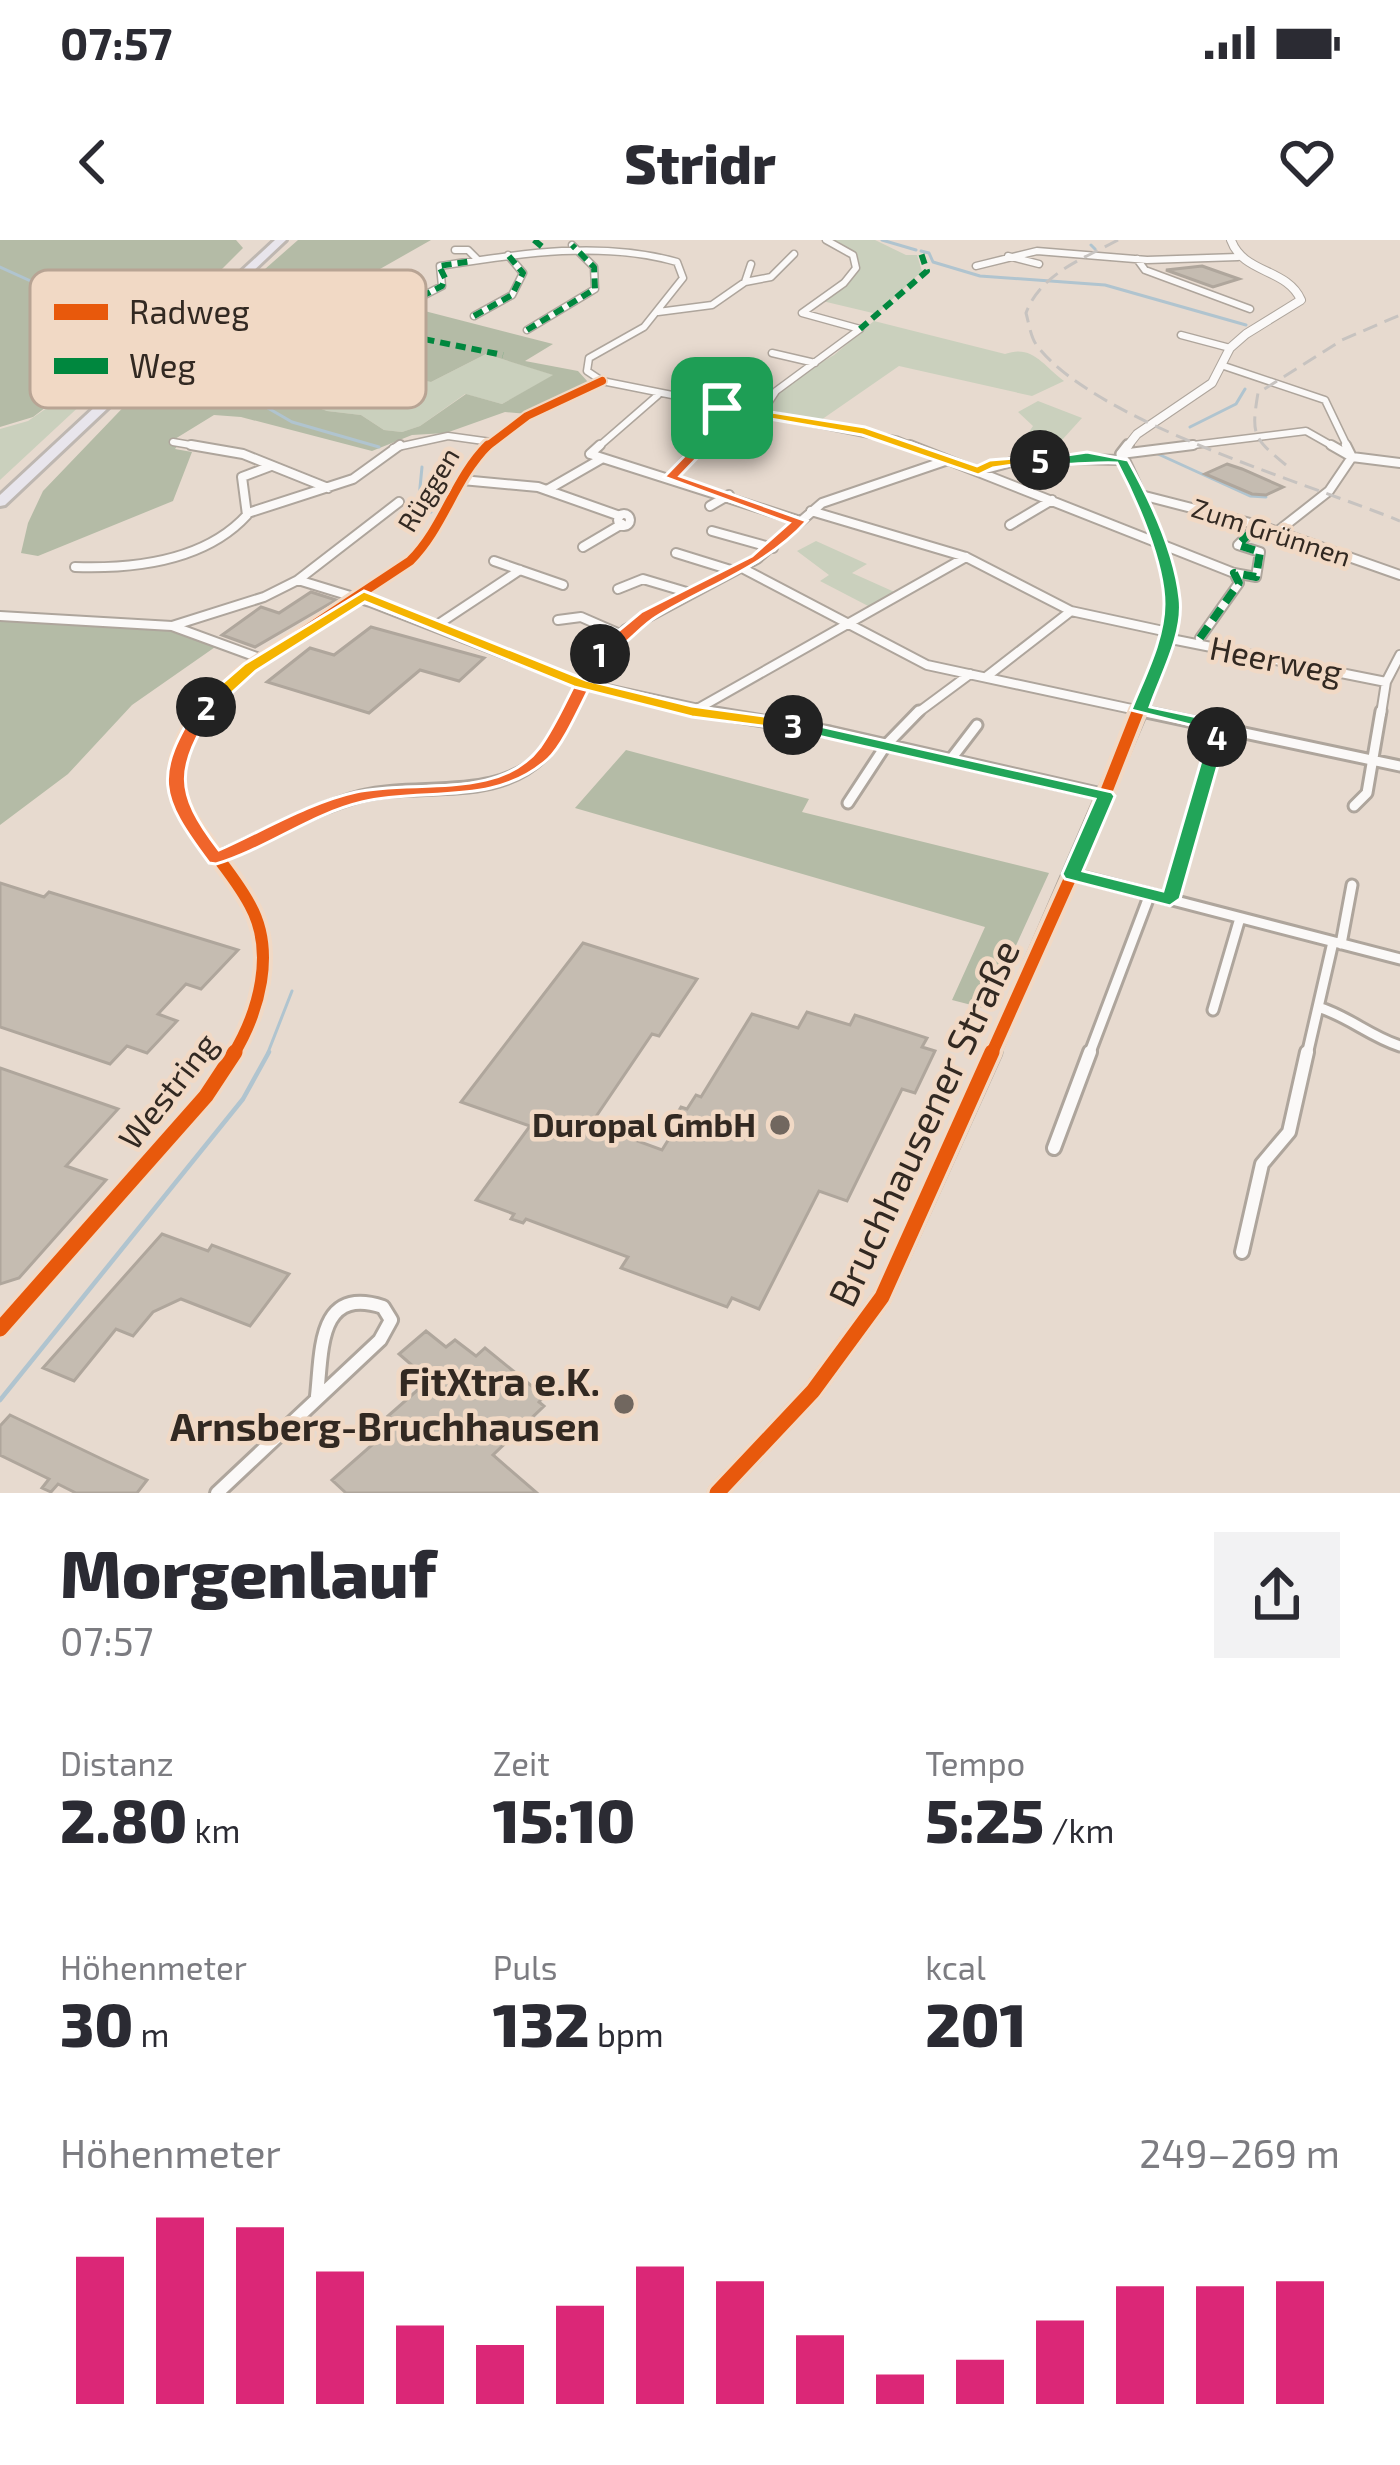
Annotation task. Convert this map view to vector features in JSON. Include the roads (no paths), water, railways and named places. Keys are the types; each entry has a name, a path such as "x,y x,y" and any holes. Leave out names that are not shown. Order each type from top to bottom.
{"highway":[{"path":"235,270 269,240"},
{"path":"247,270 281,240"},
{"path":"233,270 244,258"},
{"path":"0,488 92,408"},
{"path":"0,502 96,408"}],"street":[{"path":"534,240 545,249"},
{"path":"761,414 776,391 860,328 802,313 856,268 850,252 826,240"},
{"path":"1231,240 1238,257"},
{"path":"426,294 442,286 445,278 438,266 572,245 626,242"},
{"path":"639,244 670,256 683,278 636,333 590,358 587,371 602,381 722,408 865,431 1234,573 1256,577 1260,552 1238,545 1258,525"},
{"path":"976,266 1003,255 1058,244 1137,259 1238,257 1301,294 1299,303 1230,348 1212,382 1139,432 1121,457"},
{"path":"527,330 596,289 594,267 572,245"},
{"path":"455,250 468,250 475,260"},
{"path":"658,312 712,305 745,282 773,276 794,254"},
{"path":"474,316 508,299 520,286 522,270 508,255"},
{"path":"1003,255 1042,263 1028,270"},
{"path":"1137,259 1145,270 1250,309"},
{"path":"745,282 751,264"},
{"path":"1181,335 1230,348"},
{"path":"772,353 815,363"},
{"path":"1224,366 1325,400 1352,457"},
{"name":"Rüggen","path":"364,596 431,540 461,480 491,442 520,421 602,381"},
{"path":"658,395 591,452 800,521"},
{"path":"671,477 697,451 722,408"},
{"path":"978,471 1000,463 1121,457 1306,431 1352,457 1398,465"},
{"path":"75,567 99,568 191,552 226,537 248,513 364,473 389,450 409,442 448,436 491,442"},
{"path":"173,442 233,452 328,488"},
{"name":"Bruchhausener Straße","path":"717,1493 813,1391 882,1297 1072,874 1140,710 1167,635 1172,601 1158,542 1121,457"},
{"path":"1278,532 1329,491 1352,457"},
{"path":"547,490 601,459"},
{"path":"216,858 358,797 466,789 513,776 547,752 580,683 620,634 773,548 811,511 848,491 949,460"},
{"path":"248,513 241,478 271,466"},
{"path":"461,480 547,490 621,520 583,547"},
{"path":"710,506 729,495"},
{"name":"Zum Grünnen","path":"1141,495 1258,525 1400,575"},
{"path":"1010,526 1052,500"},
{"path":"172,626 264,597 298,580 399,502"},
{"name":"Heerweg","path":"811,511 966,557 1070,611 1386,682"},
{"path":"712,531 773,548"},
{"path":"676,553 739,569 914,660 1400,766"},
{"path":"692,712 966,557"},
{"path":"494,561 563,585"},
{"path":"437,626 520,570"},
{"path":"1200,638 1238,583 1234,573"},
{"path":"618,589 643,579 690,593"},
{"path":"298,580 364,596 580,683 692,712 789,724 1106,796"},
{"name":"Westring","path":"0,1328 206,1096 243,1038 260,997 265,944 251,904 181,809 175,786 178,752 202,711 262,659 364,596"},
{"path":"986,677 1034,644 1070,611"},
{"path":"0,616 172,626 262,659"},
{"path":"558,620 580,617 620,634"},
{"path":"1354,806 1367,793 1386,682 1400,656"},
{"path":"848,802 884,744 918,709 970,674"},
{"path":"951,759 977,724"},
{"path":"1170,899 1220,727"},
{"path":"1072,874 1400,959"},
{"path":"1242,1252 1262,1164 1289,1132 1352,885"},
{"path":"1054,1148 1150,894"},
{"path":"1213,1010 1240,918"},
{"path":"1318,1007 1354,1018 1372,1037 1400,1046"},
{"path":"217,1493 380,1340 391,1320 383,1306 361,1300 345,1303 332,1314 325,1328 317,1396"}],"waterway":[{"path":"882,240 916,250"},
{"path":"1091,245 1095,249"},
{"path":"921,251 929,253 933,262 980,276 1105,285 1246,325"},
{"path":"0,267 30,281"},
{"path":"1190,427 1236,404 1245,389"},
{"path":"268,408 292,422 379,447"},
{"path":"1158,454 1250,496 1266,497"},
{"path":"422,467 418,508 431,512"},
{"path":"267,1055 292,991"},
{"path":"0,1400 243,1099 269,1052"}],"railway":[{"path":"1118,240 1052,277 1033,299 1026,313 1038,347 1067,375 1154,425 1400,521"},
{"path":"1286,465 1257,435 1258,393 1342,340 1400,315"}],"place":[{"name":"Duropal GmbH","path":"780,1125"},
{"name":"FitXtra e.K. Arnsberg-Bruchhausen","path":"624,1404"}]}
